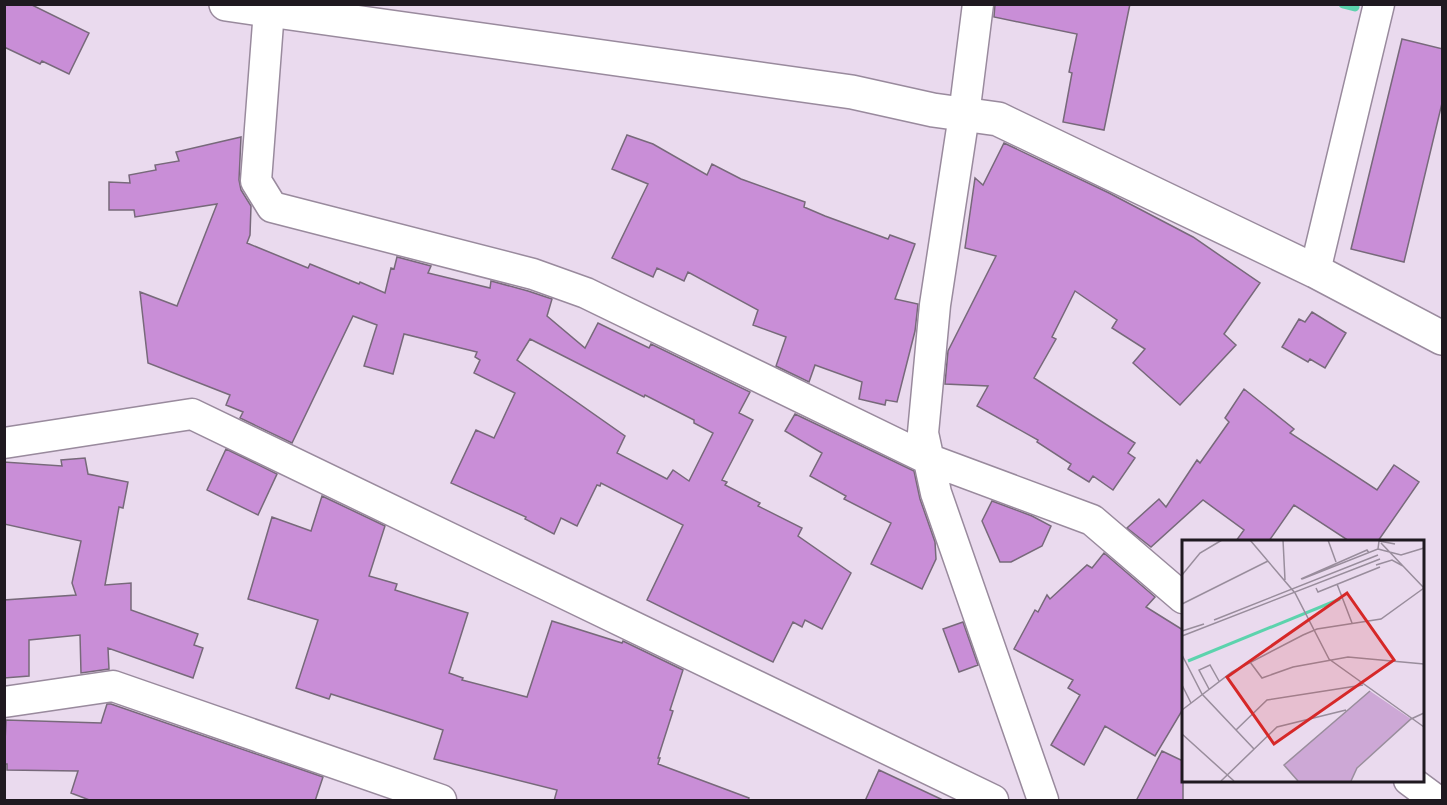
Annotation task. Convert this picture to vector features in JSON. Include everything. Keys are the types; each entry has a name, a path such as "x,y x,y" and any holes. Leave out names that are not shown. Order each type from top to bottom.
{"street":[{"path":"226,4 852,92 964,115 998,119 1315,271 1443,339"},
{"path":"978,4 964,115 935,304 923,433 936,493 1043,801"},
{"path":"1315,271 1379,4"},
{"path":"269,10 256,181 272,207 533,274 586,293 928,459 1092,520 1182,597"},
{"path":"4,443 192,414 993,801"},
{"path":"4,702 113,686 441,801"},
{"path":"1410,781 1436,801"}],"building":[{"path":"4,4 30,4 89,33 69,74 42,61 40,64 4,47"},
{"path":"995,4 1130,4 1104,130 1063,122 1072,73 1069,72 1077,34 994,17"},
{"path":"1402,39 1443,49 1443,99 1404,262 1351,249"},
{"path":"627,135 653,144 707,175 712,164 741,179 805,202 804,207 825,216 888,239 890,235 915,244 895,299 918,304 915,331 897,402 886,400 885,405 859,399 862,382 815,365 809,382 776,366 786,337 753,325 758,310 688,272 684,281 657,268 653,277 612,258 648,184 612,169"},
{"path":"241,137 239,180 241,190 251,206 250,235 247,243 308,268 310,264 385,293 391,268 394,269 397,257 431,266 428,273 490,288 491,281 528,291 552,299 547,316 585,348 598,323 649,348 651,344 750,392 739,413 753,420 722,480 727,482 725,485 760,503 758,506 802,528 798,536 851,573 822,629 805,620 802,627 793,622 773,662 647,600 683,525 601,483 600,486 597,485 577,526 561,518 554,534 525,519 526,517 451,483 476,430 494,438 515,393 474,373 480,360 475,357 477,352 404,334 393,374 364,366 377,325 353,316 292,443 240,418 243,412 226,405 230,395 148,363 140,292 177,306 217,204 135,217 134,210 109,210 109,182 130,183 129,175 156,170 155,165 179,161 176,152","holes":["530,339 644,397 645,395 694,420 694,423 713,433 689,481 673,470 667,479 617,453 625,436 517,360"]},
{"path":"1004,143 1109,193 1193,237 1260,283 1224,334 1236,345 1180,405 1133,363 1145,349 1112,328 1117,320 1075,291 1052,337 1056,339 1034,378 1135,443 1128,453 1135,458 1113,490 1093,476 1089,482 1068,469 1071,464 1037,442 1038,440 977,406 988,386 945,384 948,351 996,256 965,248 975,178 983,185"},
{"path":"1312,312 1346,333 1325,368 1310,359 1308,362 1282,347 1299,319 1305,322"},
{"path":"1244,389 1294,429 1290,433 1377,490 1394,465 1419,482 1379,540 1347,540 1294,505 1270,540 1237,540 1244,530 1203,500 1151,547 1127,528 1159,499 1166,507 1197,460 1200,463 1229,422 1225,418"},
{"path":"795,414 914,471 920,499 935,542 936,559 922,589 871,564 891,523 844,499 846,496 810,476 822,453 785,431"},
{"path":"226,449 277,474 258,515 207,490"},
{"path":"85,458 88,474 128,482 123,508 119,507 105,585 131,583 131,610 198,634 194,645 203,648 193,678 108,648 109,669 81,673 80,635 29,640 29,676 4,678 4,600 76,595 72,583 81,541 4,524 4,462 62,466 61,460"},
{"path":"322,496 385,526 369,576 397,584 395,590 468,613 449,673 463,678 462,680 527,697 552,621 622,643 623,641 683,670 670,710 673,711 658,764 749,798 748,801 554,801 557,790 434,759 443,730 331,694 329,699 296,688 318,620 248,599 272,517 311,531"},
{"path":"992,501 1051,526 1042,546 1011,562 1000,562 982,521"},
{"path":"1104,553 1155,597 1146,607 1182,629 1182,711 1155,756 1105,726 1084,765 1051,745 1080,695 1068,688 1073,680 1014,649 1035,610 1038,612 1047,595 1050,599 1087,565 1092,568"},
{"path":"963,622 978,665 959,672 943,629"},
{"path":"107,704 323,777 315,801 92,801 71,793 78,771 7,770 7,764 4,764 6,720 101,723"},
{"path":"1162,751 1182,761 1183,801 1136,801"},
{"path":"879,770 945,801 865,801"}],"waterway":[{"path":"1343,4 1355,7"}]}
